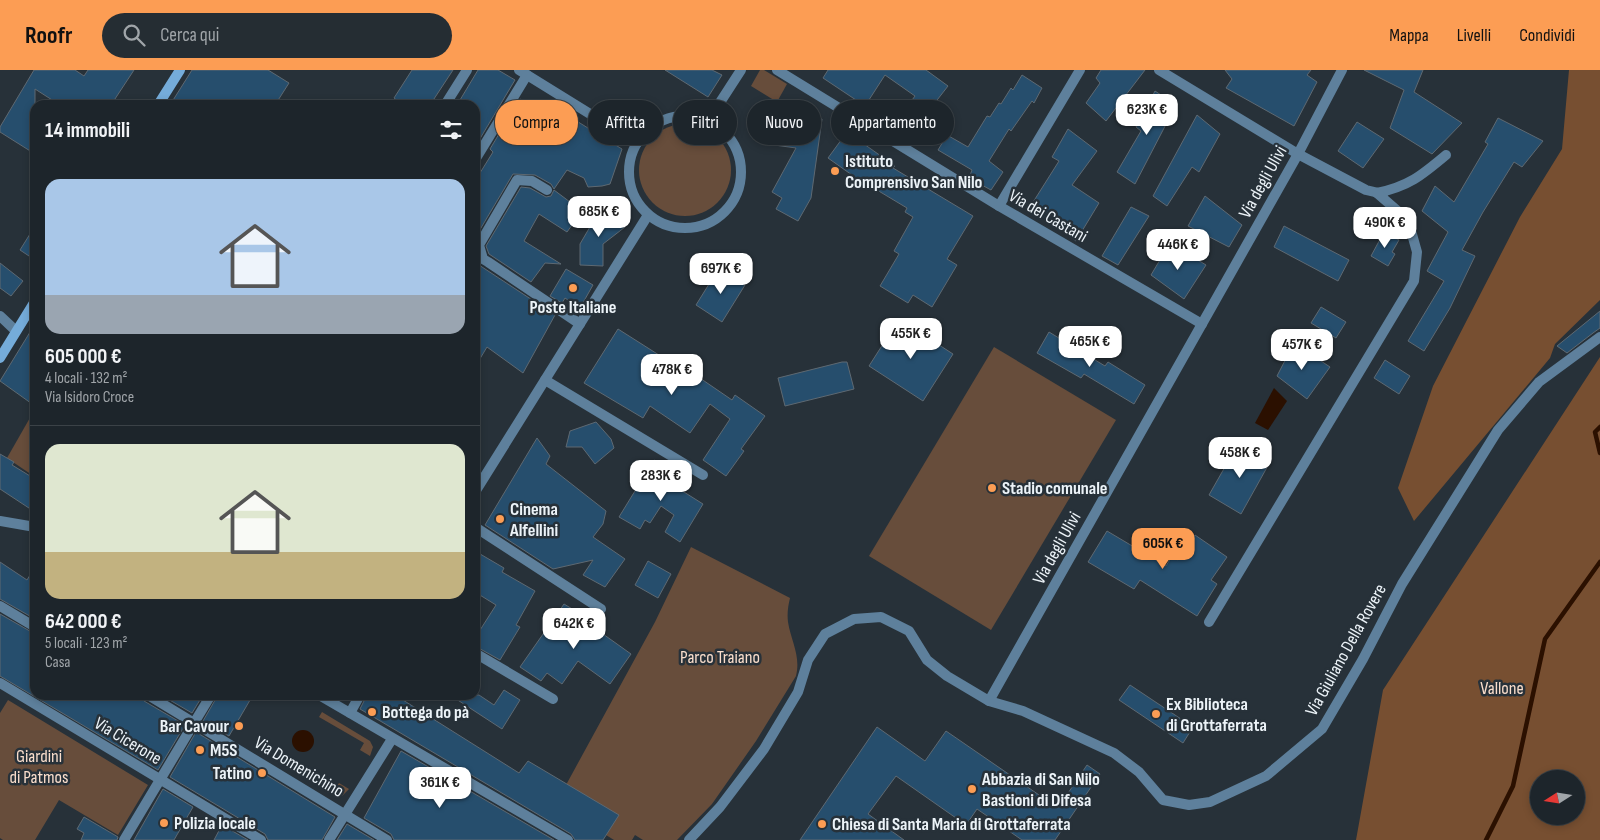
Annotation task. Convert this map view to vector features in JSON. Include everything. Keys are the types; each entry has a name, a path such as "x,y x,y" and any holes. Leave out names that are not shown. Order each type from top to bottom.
{"main road":[{"path":"161,100 178,71"},
{"path":"0,358 30,309"}],"street":[{"path":"448,100 467,70"},
{"path":"721,100 741,70"},
{"name":"Via dei Castani","path":"777,70 999,206 1202,324"},
{"path":"999,206 1080,70"},
{"path":"1159,70 1298,154 1366,190 1388,196"},
{"name":"Via degli Ulivi","path":"989,701 1298,154 1342,70"},
{"path":"480,151 523,72 588,113"},
{"path":"636,145 630,162 630,181 636,200 648,215 665,225 693,228 706,225 719,218 732,203 740,186 741,173 740,160 735,145"},
{"path":"1377,193 1399,188 1421,176 1446,155"},
{"path":"480,242 517,180 532,181 547,190"},
{"path":"1209,622 1414,280 1417,252 1408,220 1377,193"},
{"path":"480,484 648,215"},
{"path":"480,250 483,258 488,262 580,324"},
{"path":"0,316 16,331"},
{"name":"Via Giuliano Della Rovere","path":"989,701 1023,711 1114,753 1139,772 1163,800 1188,805 1210,802 1266,776 1322,729 1363,659 1402,584 1498,430 1539,382 1600,338"},
{"path":"545,380 703,475"},
{"path":"0,521 30,526"},
{"path":"480,530 601,609"},
{"path":"0,606 30,624"},
{"path":"689,840 720,807 764,749 798,692 808,660 825,634 838,626 854,619 881,617 909,631 927,660 947,676 989,701"},
{"path":"480,656 553,699"},
{"name":"Via Cicerone","path":"0,683 260,840"},
{"name":"Via Domenichino","path":"156,700 387,840"},
{"path":"126,839 208,700"},
{"path":"327,700 568,840"},
{"path":"350,714 357,700"},
{"path":"329,840 392,739"}],"green space":[{"path":"760,70 764,70 787,84 778,100 774,100 751,86"},
{"path":"1569,70 1600,70 1600,300 1555,344 1550,358 1414,521 1398,488 1433,386 1520,217 1562,149"},
{"path":"673,126 673,145 723,145 730,161 730,179 723,195 710,208 694,215 676,215 660,208 647,195 640,179 640,161 647,145 663,145 663,130"},
{"name":"Stadio comunale","path":"994,347 1116,420 991,630 869,556"},
{"name":"Vallone","path":"1600,357 1600,840 1356,840 1383,690"},
{"path":"30,418 30,474 7,458"},
{"name":"Parco Traiano","path":"691,547 790,598 788,619 797,662 796,676 756,741 712,804 677,840 643,840 635,835 632,840 614,840 606,835 566,785 655,622"},
{"name":"Giardini di Patmos","path":"8,700 148,785 118,835 59,800 35,840 3,840 0,838 0,713"},
{"path":"322,712 370,741 373,747 370,756 360,750 364,743 319,717"},
{"path":"305,771 335,789 339,783 349,789 342,796 336,797 302,777"}],"shaded area":[{"path":"1274,388 1287,401 1268,430 1255,423"},
{"path":"303,730 311,733 314,741 311,749 303,752 295,749 292,741 295,733"}],"building":[{"path":"34,70 75,70 84,76 88,70 134,70 114,100 52,100 35,89 35,100 30,100 30,151 0,132 0,127"},
{"path":"192,70 268,70 289,83 278,100 173,100"},
{"path":"412,70 453,70 433,100 397,100 394,98"},
{"path":"478,70 498,70 515,80 503,100 495,100 495,114 480,139 480,100 460,100"},
{"path":"665,70 712,70 722,75 708,97"},
{"path":"828,70 926,70 948,86 937,100 912,100 915,96 885,75 869,100 856,100 823,78"},
{"path":"1101,70 1145,70 1106,121 1086,103 1100,83 1096,78"},
{"path":"1225,70 1311,70 1307,75 1317,82 1294,126 1226,88 1232,79"},
{"path":"1364,70 1423,70 1414,92 1462,123 1432,154 1390,128 1404,90"},
{"path":"1022,75 1042,88 1034,103 1032,101 1011,131 1009,129 989,161 1003,172 991,190 969,178 972,170 938,150 941,145 954,145 954,139 968,147 987,116 990,117 1011,88 1013,90"},
{"path":"1155,91 1176,105 1135,184 1117,172 1141,131 1136,127"},
{"path":"1197,115 1220,134 1199,172 1192,167 1167,206 1153,196"},
{"path":"1498,118 1543,141 1522,167 1514,162 1483,212 1462,250 1475,256 1450,308 1424,351 1408,341 1444,281 1427,271 1448,232 1422,211 1435,186 1454,202 1488,144 1485,142"},
{"path":"578,122 588,128 588,145 616,145 622,149 610,184 602,186 588,187 584,178 567,170 554,189 551,184 535,175 513,174 480,230 480,173 493,152 490,149 495,141 495,145 578,145"},
{"path":"1357,122 1384,139 1363,168 1338,151"},
{"path":"1068,129 1097,151 1072,185 1099,203 1076,241 1030,207 1059,161 1052,157"},
{"path":"774,145 818,145 811,198 798,221 776,209 782,198 772,192 796,148"},
{"path":"838,145 865,145 895,166 893,168 973,216 947,259 957,265 932,307 913,295 908,303 880,286 899,254 894,251 913,217 905,212 907,208 877,190 876,192 828,158"},
{"path":"521,187 530,188 546,197 551,196 554,190 582,211 567,232 539,214 524,241 561,264 545,263 531,282 489,254 486,246"},
{"path":"1205,196 1242,225 1229,247 1188,226"},
{"path":"1131,207 1149,216 1118,265 1102,256"},
{"path":"614,208 625,227 603,244 603,266 580,265 580,244 594,220 601,225 598,216"},
{"path":"1284,226 1349,260 1338,281 1274,247"},
{"path":"1384,232 1399,240 1392,252 1395,254 1388,266 1371,256"},
{"path":"30,234 30,257 20,250"},
{"path":"1170,243 1206,265 1184,299 1151,275"},
{"path":"0,263 23,281 11,296 0,288"},
{"path":"480,266 555,315 523,373 487,347 480,359"},
{"path":"719,268 745,285 722,322 696,305"},
{"name":"Poste Italiane","path":"566,269 593,285 580,308 565,298 562,303 550,296"},
{"path":"1321,307 1346,322 1336,338 1311,323"},
{"path":"1600,311 1600,328 1567,353 1557,346"},
{"path":"899,319 953,354 923,401 869,366"},
{"path":"618,329 692,376 694,374 732,400 735,395 765,416 741,449 744,451 726,476 703,460 730,419 710,404 690,433 650,406 643,418 584,383"},
{"path":"30,332 30,402 0,381"},
{"path":"1049,332 1105,366 1108,362 1145,385 1134,404 1084,374 1081,378 1037,353"},
{"path":"1294,343 1330,367 1307,399 1277,376"},
{"path":"1385,360 1410,376 1399,394 1374,378"},
{"path":"847,362 854,389 785,406 778,378"},
{"path":"596,422 611,439 614,448 595,464 582,447 566,447 570,431"},
{"path":"537,438 550,456 546,464 606,511 603,524 593,537 625,559 605,587 583,575 593,560 553,569 485,525"},
{"path":"1238,444 1270,462 1241,514 1209,495"},
{"path":"0,454 14,462 12,465 30,476 30,509 0,489"},
{"path":"654,460 674,473 668,482 703,504 680,542 665,532 674,515 661,506 650,523 645,520 640,529 619,517"},
{"path":"1107,531 1166,566 1172,556 1178,560 1195,535 1227,557 1211,580 1217,584 1197,616 1140,580 1134,589 1088,562"},
{"path":"480,554 504,568 502,572 535,591 516,625 520,627 500,660 480,649 480,630 496,605 480,595"},
{"path":"648,561 671,574 658,598 635,585"},
{"path":"0,562 27,580 30,575 30,616 0,599"},
{"path":"564,604 584,616 578,624 600,639 603,634 631,654 610,684 578,661 562,684 547,673 541,681 520,667"},
{"path":"0,614 30,631 30,694 0,676"},
{"name":"Ex Biblioteca di Grottaferrata","path":"1130,685 1193,727 1183,743 1119,700"},
{"path":"504,690 520,700 502,729 458,700 480,700 480,696 494,705"},
{"path":"40,700 144,700 185,725 158,770"},
{"path":"170,700 200,700 192,713"},
{"path":"215,700 250,700 229,736 203,721"},
{"path":"364,700 403,700 519,773 528,761 619,815 603,840 575,840 571,834 360,709"},
{"name":"Abbazia di San Nilo Bastioni di Difesa","path":"877,727 925,761 946,731 1058,808 1087,765 1100,774 1055,840 1022,840 977,809 966,825 896,776 868,814 904,840 800,840"},
{"path":"196,732 335,817 322,840 268,840 265,834 170,777"},
{"path":"401,751 554,840 394,840 391,834 364,818"},
{"name":"Polizia locale","path":"163,789 193,807 174,840 134,840"},
{"path":"84,817 118,837 117,840 81,840 84,833 77,829"},
{"path":"347,824 374,840 337,840"},
{"path":"222,825 248,840 214,840"}],"waterway":[{"path":"1600,427 1595,432 1600,453"},
{"path":"1486,840 1513,786 1545,639 1600,562"}],"place":[{"name":"Istituto Comprensivo San Nilo","path":"835,171"},
{"name":"Poste Italiane","path":"573,288"},
{"name":"Stadio comunale","path":"992,488"},
{"name":"Cinema Alfellini","path":"500,519"},
{"name":"Bottega do pà","path":"372,712"},
{"name":"Ex Biblioteca di Grottaferrata","path":"1156,714"},
{"name":"Bar Cavour","path":"239,726"},
{"name":"M5S","path":"200,750"},
{"name":"Tatino","path":"262,773"},
{"name":"Abbazia di San Nilo Bastioni di Difesa","path":"972,789"},
{"name":"Polizia locale","path":"164,823"},
{"name":"Chiesa di Santa Maria di Grottaferrata","path":"822,824"}]}
